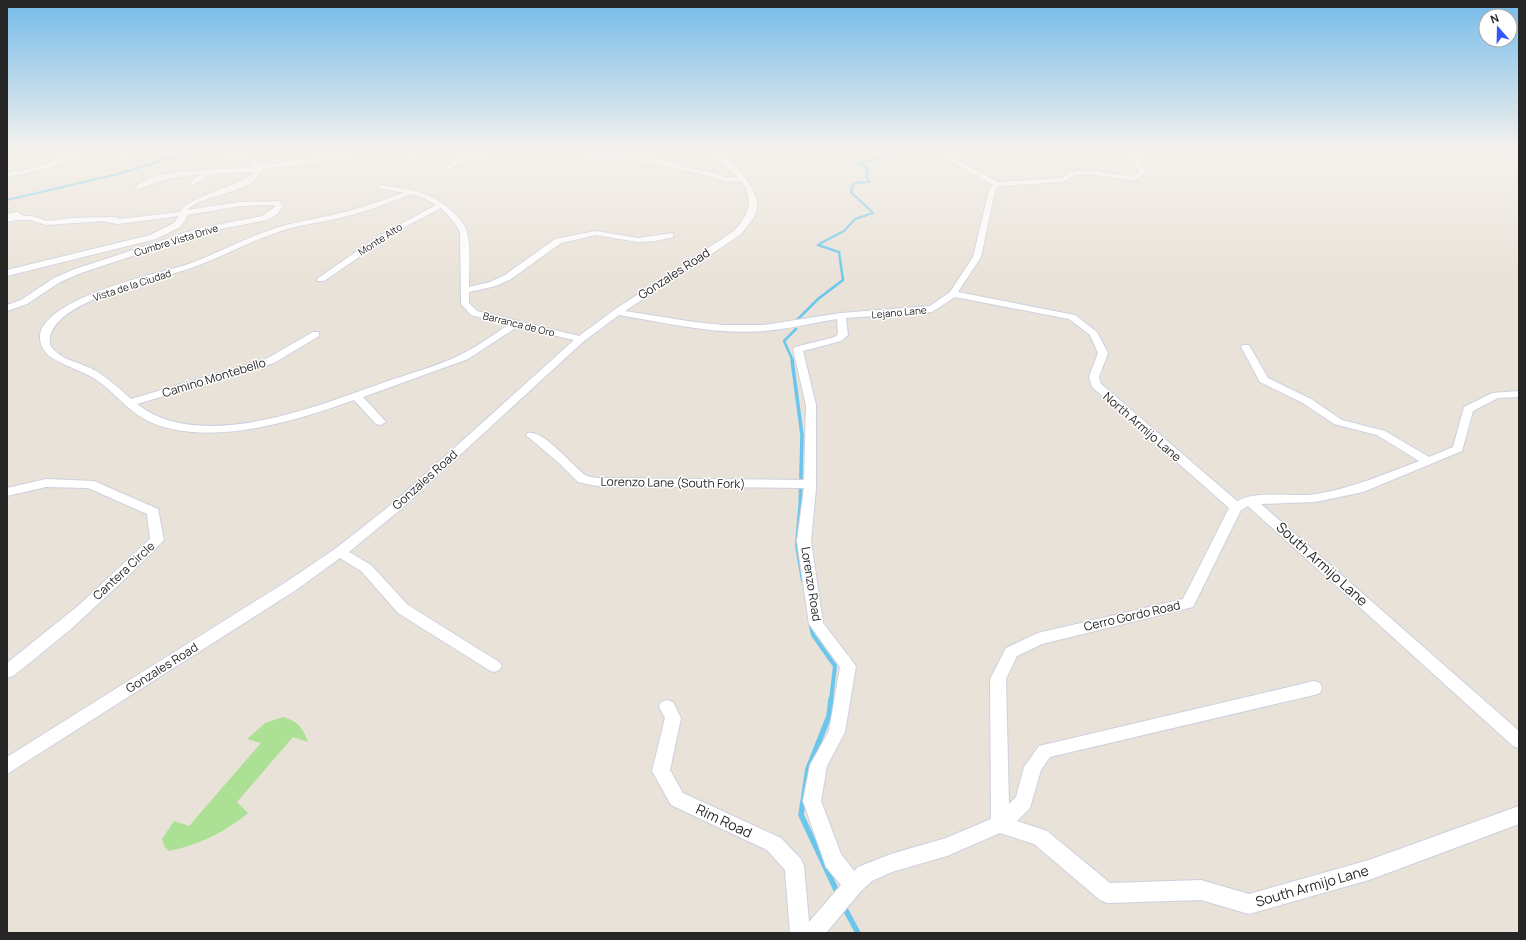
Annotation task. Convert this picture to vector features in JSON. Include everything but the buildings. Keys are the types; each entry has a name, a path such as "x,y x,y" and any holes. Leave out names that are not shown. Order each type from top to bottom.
{"street":[{"path":"7,273 146,240 174,227 181,221 186,207 192,203 216,194"},
{"name":"Vista de la Ciudad","path":"407,194 351,213 273,232 189,267 100,294 64,312 47,330 44,338 45,346 50,353 92,373 121,394 129,403 143,413 162,422 187,428 220,428 280,420 305,414 460,358 515,324"},
{"name":"Barranca de Oro","path":"419,194 433,198 442,205 464,230 465,304 474,313 581,339"},
{"name":"Gonzales Road","path":"7,766 284,591 340,552 396,507 581,339 617,312 723,243 746,225 754,209 755,199 754,194"},
{"name":"Lejano Lane","path":"617,312 685,324 724,328 764,328 841,316 932,309 952,294 977,256 991,194"},
{"name":"Cumbre Vista Drive","path":"7,308 24,302 57,280 78,271 203,230 264,218 273,213 278,207 276,203 244,203 183,214"},
{"name":"Monte Alto","path":"321,279 382,237 414,218 442,205"},
{"path":"7,220 32,218 46,223 72,220 107,220 115,222 183,214"},
{"path":"7,216 20,215 17,218"},
{"path":"464,291 493,284 508,277 558,241 596,233 638,240 670,235"},
{"name":"North Armijo Lane","path":"952,294 1072,317 1094,334 1104,353 1094,377 1096,385 1236,507"},
{"name":"Lorenzo Road","path":"841,316 844,335 838,339 798,349 811,405 810,488 804,541 816,624 848,666 837,732 819,765 812,801 833,860 843,874 854,884"},
{"name":"Camino Montebello","path":"129,403 270,361 316,334"},
{"path":"1246,347 1264,380 1307,400 1338,422 1381,433 1428,461"},
{"path":"1236,507 1250,500 1323,497 1363,488 1458,449 1468,409 1496,395 1519,394"},
{"path":"356,396 380,422"},
{"name":"Lorenzo Lane (South Fork)","path":"532,435 563,460 582,479 597,482 801,484"},
{"name":"Cantera Circle","path":"7,492 46,483 90,484 153,512 157,540 128,569 37,650 7,672"},
{"name":"South Armijo Lane","path":"1250,500 1519,741"},
{"name":"Cerro Gordo Road","path":"1000,824 998,679 1011,652 1038,639 1188,603 1236,507"},
{"path":"340,552 366,568 403,609 494,666"},
{"path":"813,933 854,884 865,874 891,863 947,847 1000,824 1024,802 1033,767 1045,751 1314,688"},
{"name":"Rim Road","path":"667,707 673,718 660,771 677,799 774,844 794,866 800,933"},
{"name":"South Armijo Lane","path":"1000,824 1040,837 1107,893 1201,890 1249,904 1369,870 1519,815"}],"green space":[{"path":"283,717 293,721 299,726 308,742 293,737 237,802 248,813 221,832 211,837 169,851 164,846 162,839 174,821 189,826 261,743 247,739 265,723"}],"waterway":[{"path":"7,200 33,194"},
{"path":"821,243 844,231 855,219 873,213 853,194"},
{"path":"798,319 818,299 843,280 839,252 818,245 823,242"},
{"path":"793,361 784,341 796,329"},
{"path":"792,360 802,435 800,510"},
{"path":"800,509 797,545 803,581"},
{"path":"810,622 813,635 835,666 831,700"},
{"path":"831,699 829,716 808,769 801,815 838,894"},
{"path":"844,907 858,933"}]}
